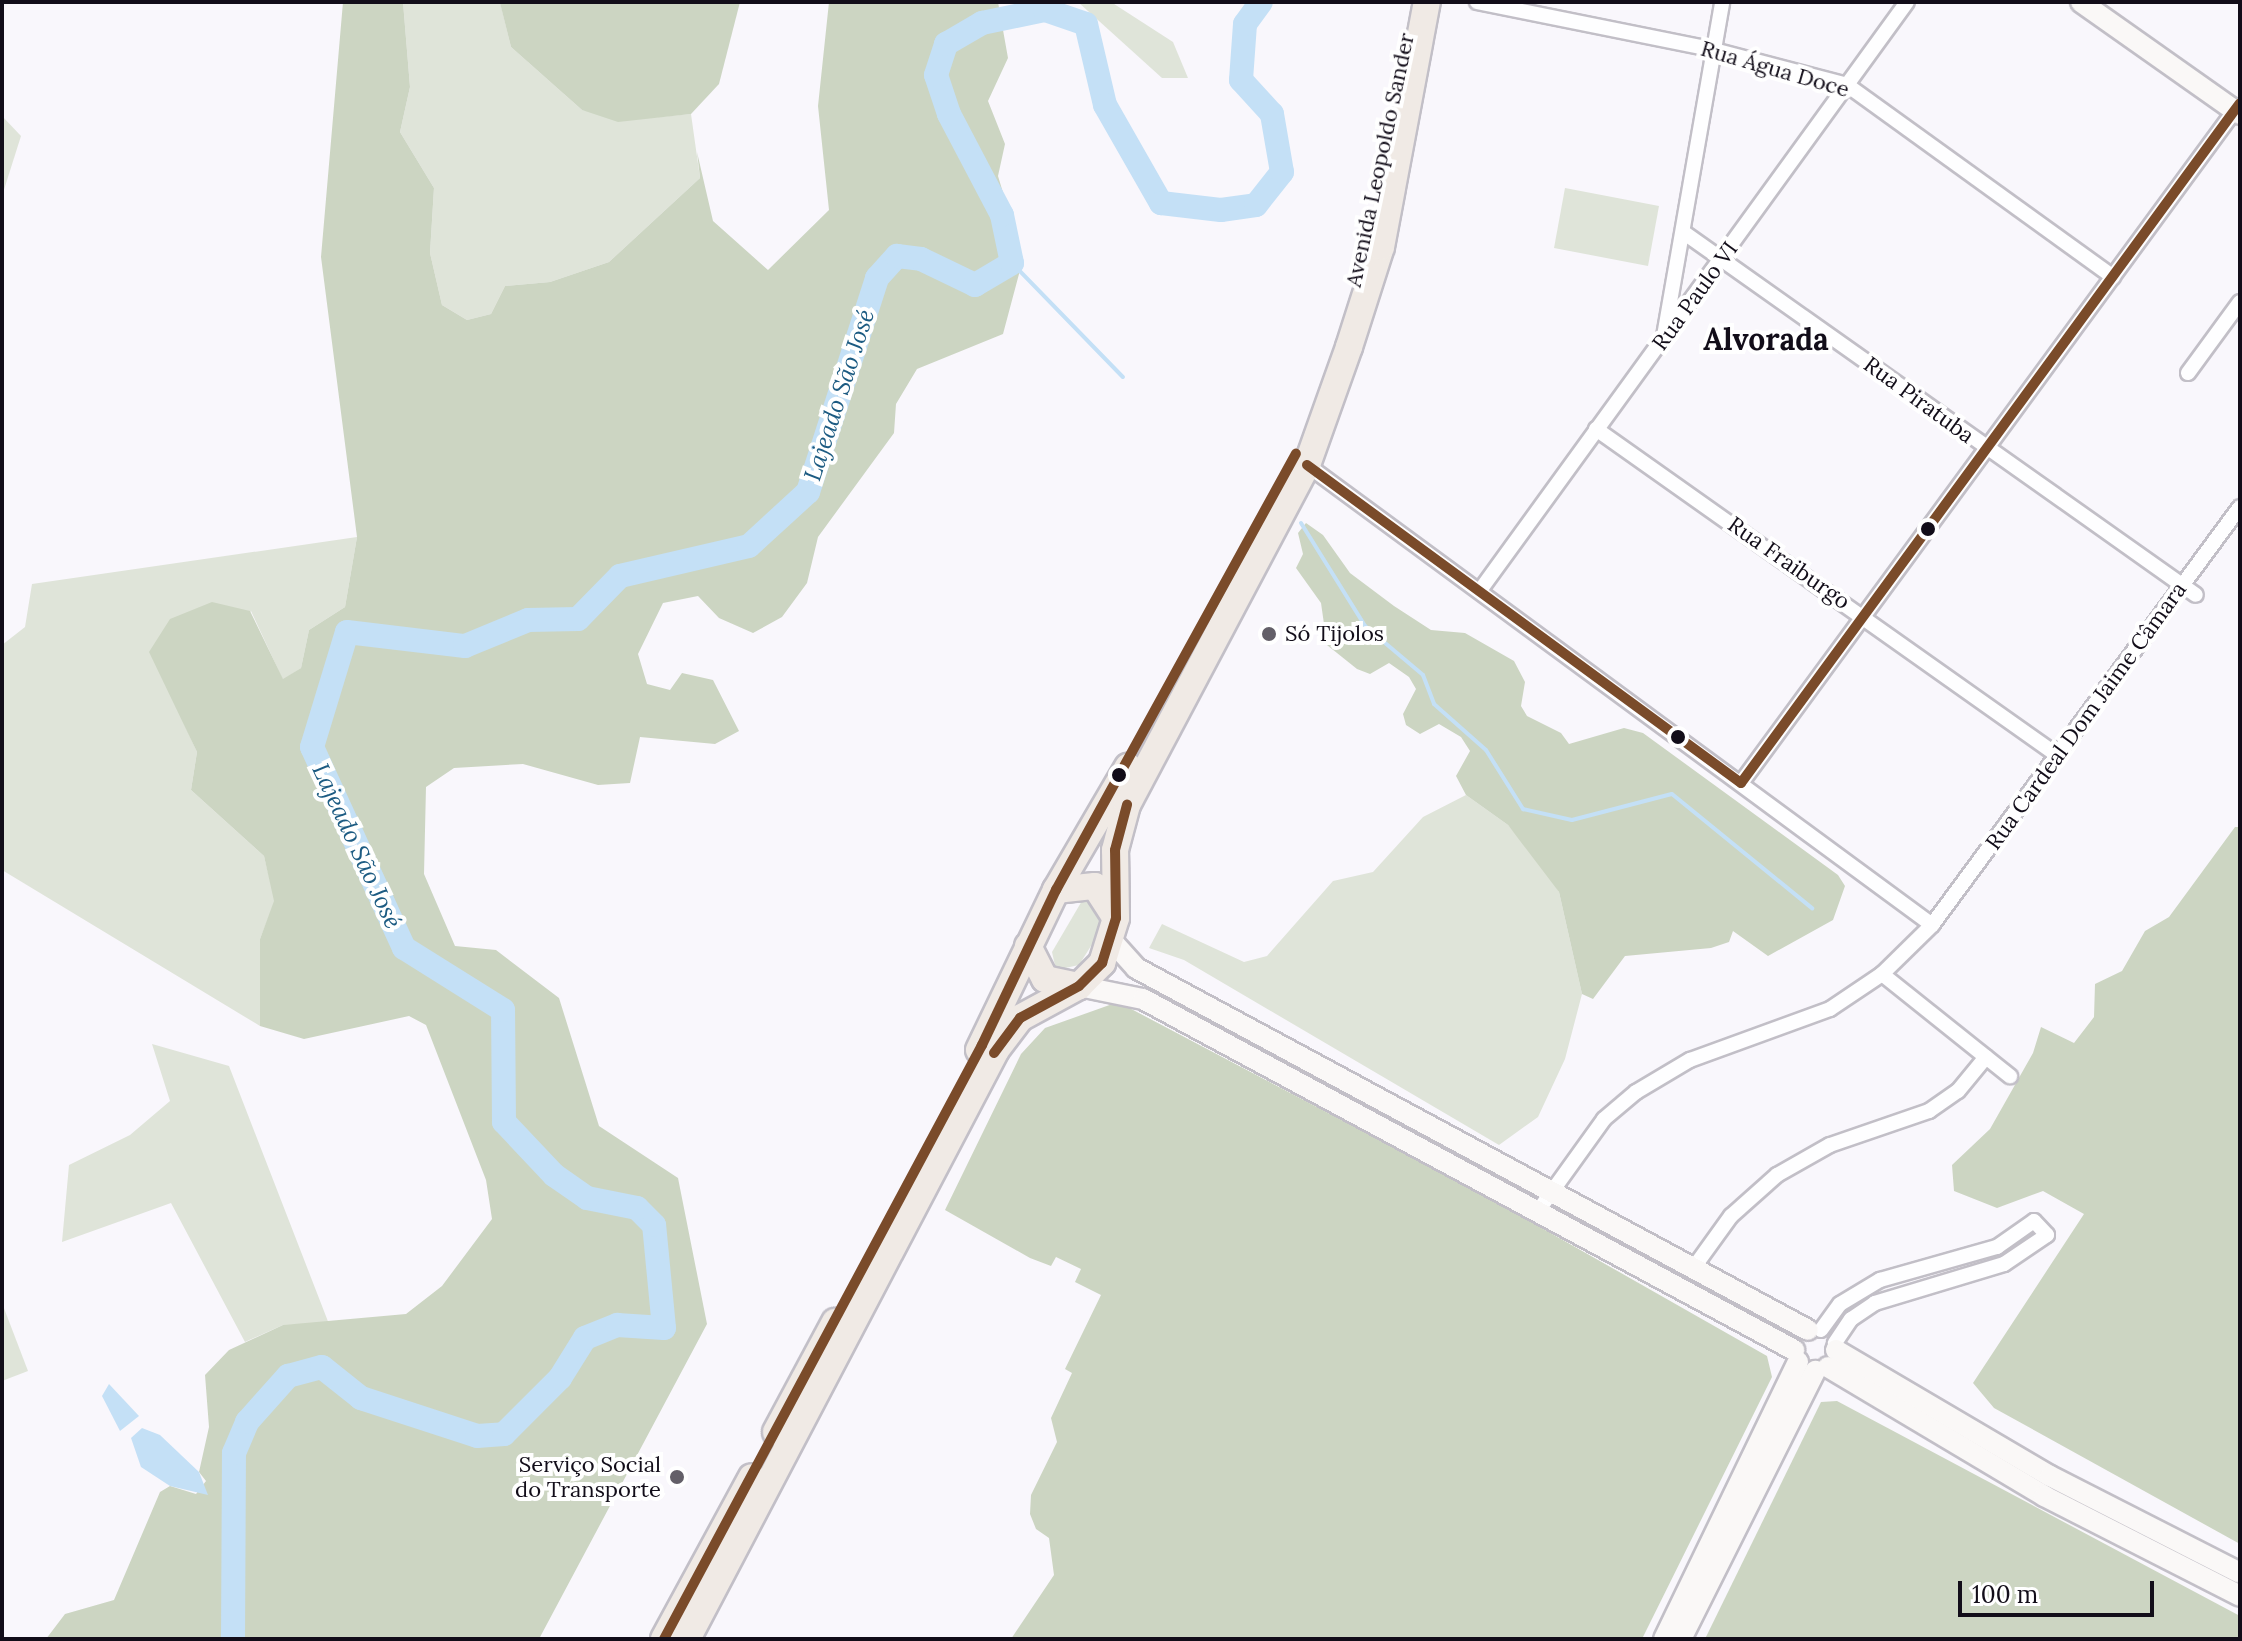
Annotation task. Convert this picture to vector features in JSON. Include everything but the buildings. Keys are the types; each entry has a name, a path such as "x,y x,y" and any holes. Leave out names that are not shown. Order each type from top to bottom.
{"highway":[{"name":"Avenida Leopoldo Sander","path":"664,1639 1056,890 1296,454 1350,304 1413,2"},
{"name":"Avenida Leopoldo Sander","path":"1113,929 1115,850 1127,805 1307,465 1381,247 1427,2"},
{"path":"687,1639 996,1050 1020,1018 1079,986 1102,963 1113,929 1102,890 1088,883 1056,890"},
{"path":"1028,946 1045,979 1079,986"}],"street":[{"name":"Rua Água Doce","path":"1477,2 1714,50 1847,85 2113,277"},
{"path":"1663,339 1722,2"},
{"name":"Rua Paulo VI","path":"1481,589 1725,257 1907,2"},
{"path":"1741,783 2238,109 2081,2"},
{"name":"Rua Piratuba","path":"1683,232 1725,257 1985,449 2196,595"},
{"path":"2188,373 2240,302"},
{"name":"Rua Fraiburgo","path":"1596,429 1864,615 2057,755"},
{"path":"1307,465 1481,589 1932,925"},
{"name":"Rua Cardeal Dom Jaime Câmara","path":"1538,1211 1604,1119 1653,1081 1709,1052 1811,1019 1882,974 1932,925 2240,507"},
{"path":"1113,929 1136,968 1692,1270 2044,1496 2240,1596"},
{"path":"1882,974 2010,1076"},
{"path":"1079,986 1143,999 1538,1211 1817,1350 2050,1476 2240,1573"},
{"path":"1692,1270 1731,1216 1777,1175 1830,1145 1929,1111 1958,1091 1986,1057"},
{"path":"1664,1639 1840,1304 1866,1287 1997,1247 2034,1221 2047,1235 2004,1264 1888,1297 1851,1319 1817,1350 1681,1639"}],"shaded area":[{"path":"403,2 500,2 511,47 582,110 648,118 691,114 700,178 609,262 550,282 505,286 491,314 467,320 442,305 430,253 434,188 400,132 410,87"},
{"path":"1078,2 1111,2 1173,42 1188,78 1162,78"},
{"path":"2,116 21,136 2,196"},
{"path":"1565,188 1659,206 1648,266 1554,248"},
{"path":"357,537 345,607 309,630 301,668 283,680 251,611 176,706 197,752 191,790 264,856 275,901 260,939 260,1026 2,870 2,645 25,627 32,584"},
{"path":"1466,795 1508,825 1545,869 1559,892 1582,994 1565,1059 1538,1117 1499,1145 1184,960 1149,948 1162,924 1244,962 1267,956 1333,881 1373,872 1423,817"},
{"path":"1086,894 1104,920 1101,930 1079,965 1056,970 1052,952"},
{"path":"152,1044 229,1066 329,1324 283,1325 245,1342 171,1203 62,1242 69,1165 130,1135 170,1101"},
{"path":"2,1303 28,1371 2,1381"}],"green space":[{"path":"343,2 403,2 410,87 400,132 434,188 430,253 442,305 467,320 491,314 505,286 550,282 609,262 700,178 697,152 713,221 768,270 829,210 818,106 829,2 998,2 1008,58 988,101 1005,144 998,176 1023,259 1003,334 917,369 896,404 894,433 818,537 807,583 782,617 753,633 719,618 698,596 663,603 638,654 647,684 670,690 682,673 713,680 739,731 715,744 640,737 630,783 598,785 523,764 454,768 426,787 424,874 455,946 496,950 559,998 599,1126 678,1178 707,1324 539,1639 46,1639 65,1614 114,1600 160,1492 170,1486 196,1494 206,1481 199,1472 209,1427 205,1375 229,1350 283,1325 406,1314 442,1286 492,1219 486,1180 426,1025 409,1016 304,1039 260,1026 260,939 274,901 264,856 191,790 197,752 149,652 170,619 212,602 250,611 283,679 301,668 309,630 345,607 357,537 321,257"},
{"path":"740,2 719,84 691,114 618,122 582,110 511,47 500,3"},
{"path":"1306,523 1323,535 1350,573 1394,606 1431,630 1465,633 1514,661 1525,682 1521,706 1527,716 1561,733 1569,744 1624,728 1643,733 1838,875 1845,886 1833,920 1768,956 1733,931 1729,942 1711,948 1625,956 1593,999 1582,994 1559,892 1508,825 1466,795 1456,776 1470,751 1461,737 1439,724 1420,734 1406,725 1403,714 1416,689 1409,677 1389,663 1370,674 1357,669 1327,645 1321,603 1296,568 1303,554 1298,533"},
{"path":"2235,827 2240,827 2240,1544 1994,1408 1973,1383 2084,1214 2043,1191 1997,1208 1954,1191 1952,1165 1990,1129 2033,1053 2041,1027 2074,1043 2094,1017 2095,984 2122,971 2145,931 2169,917"},
{"path":"1118,1002 1489,1198 1767,1356 1772,1377 1642,1639 1011,1639 1054,1575 1049,1538 1036,1529 1030,1514 1031,1495 1057,1442 1051,1418 1072,1373 1065,1369 1101,1295 1075,1282 1081,1269 1056,1257 1051,1266 1030,1258 945,1210 1021,1054 1045,1028"},
{"path":"1837,1401 2240,1616 2240,1639 1705,1639 1821,1402"}],"water":[{"path":"109,1384 139,1416 120,1431 102,1396"},
{"path":"142,1428 160,1435 199,1472 208,1495 170,1486 141,1467 131,1438"}],"waterway":[{"name":"Lajeado São José","path":"233,1639 234,1453 247,1422 288,1376 322,1367 361,1398 477,1436 504,1434 560,1378 585,1338 617,1325 664,1328 654,1225 637,1208 587,1198 554,1175 504,1122 503,1010 404,948 312,747 347,632 465,646 528,620 578,619 620,576 749,546 808,492 877,278 897,256 921,259 975,285 1012,263 1002,215 949,114 936,75 946,44 982,23 1045,10 1086,24 1105,105 1161,203 1221,210 1256,205 1282,172 1272,114 1241,80 1245,24 1261,2"},
{"path":"1012,263 1123,377"},
{"path":"1301,523 1365,626 1423,675 1434,704 1486,750 1523,809 1572,820 1672,794 1812,908"}],"transit line":[{"path":"1741,783 2240,103"},
{"path":"664,1639 982,1045 1056,890 1296,454"},
{"path":"1307,465 1741,783"},
{"path":"994,1053 1020,1018 1079,986 1102,963 1116,918 1115,850 1127,805"}],"place":[{"name":"Só Tijolos","path":"1269,634"},
{"name":"Serviço Social do Transporte","path":"677,1477"}],"district":[{"name":"Alvorada","path":"1766,339"}]}
